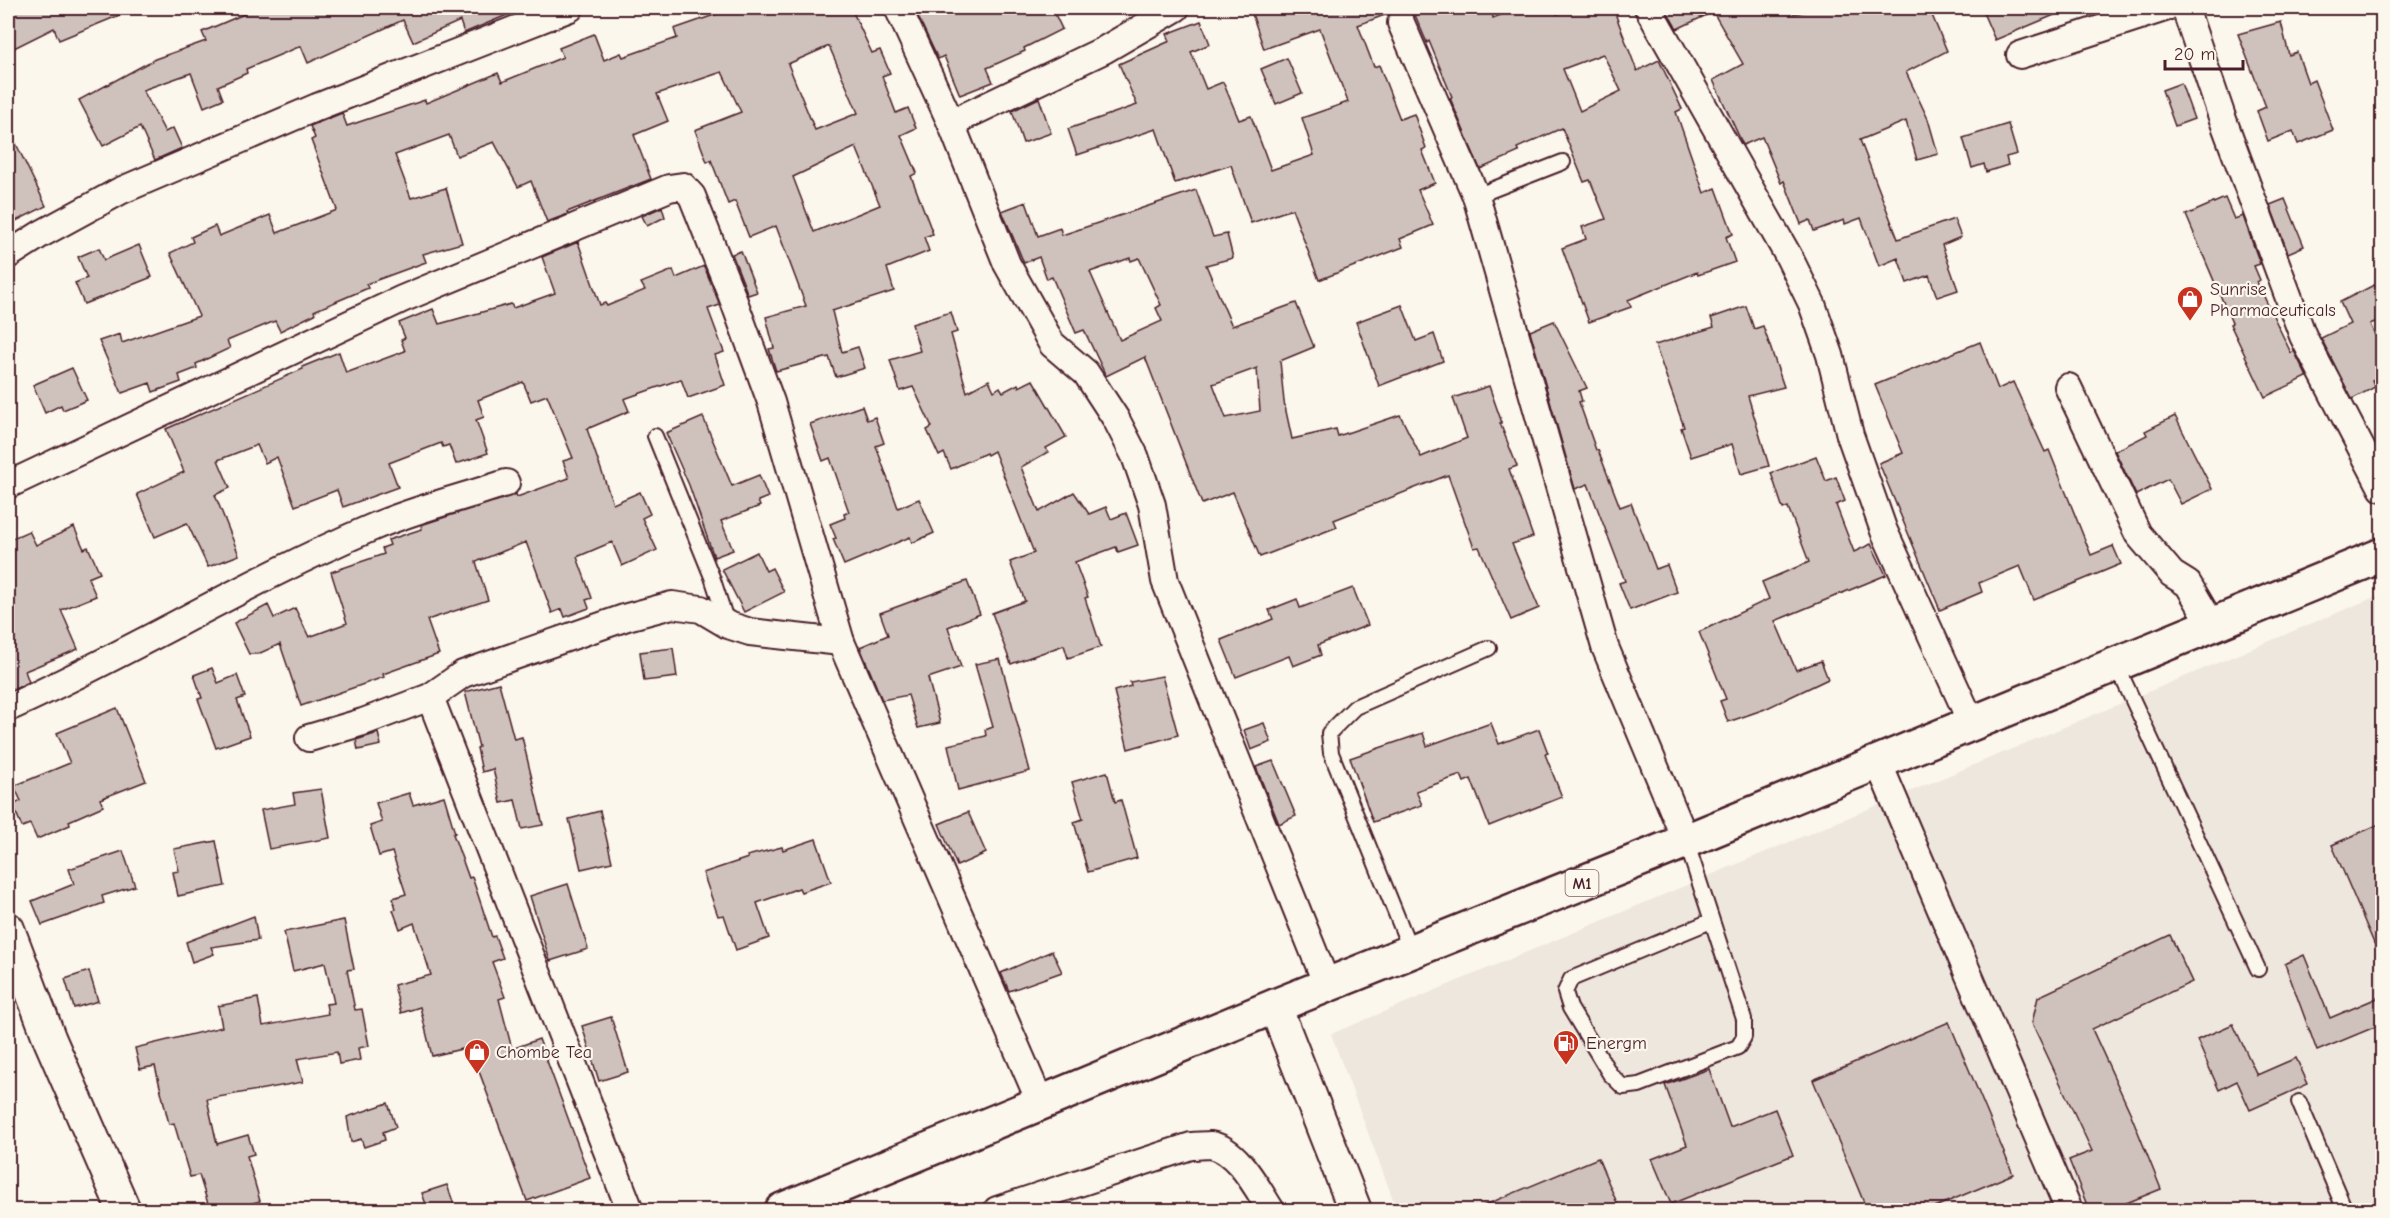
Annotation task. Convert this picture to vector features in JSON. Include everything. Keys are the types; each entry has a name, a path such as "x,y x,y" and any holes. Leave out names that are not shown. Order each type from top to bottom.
{"highway":[{"name":"M1","path":"782,1210 1275,1006 1686,841 2382,555"}],"street":[{"path":"8,255 40,234 120,191 317,107 570,8"},
{"path":"898,8 951,123 1006,264 1052,344 1086,373 1116,419 1135,456 1152,505 1165,581 1327,985"},
{"path":"951,123 1104,50 1176,8"},
{"path":"1648,8 1789,257 1812,304 1830,355 1850,435 1884,531 1972,723"},
{"path":"2020,55 2165,8"},
{"path":"2185,8 2222,117 2304,336 2382,488"},
{"path":"1401,23 1476,196 1605,647 1686,841"},
{"path":"8,485 402,298 669,188 683,186 692,196 771,402 841,642 1041,1104"},
{"path":"2068,387 2138,534 2172,574 2188,584 2212,625"},
{"path":"8,708 373,527 506,483"},
{"path":"309,738 363,722 430,697 463,674 627,617 672,605 701,609 728,625 750,632 841,642"},
{"path":"430,697 630,1210"},
{"path":"1878,762 2069,1210"},
{"path":"8,929 50,1040 124,1210"},
{"path":"1275,1006 1355,1210"},
{"path":"997,1210 1191,1146 1212,1145 1228,1153 1243,1167 1271,1210"}],"lane":[{"path":"1476,196 1563,162"},
{"path":"655,436 712,577 728,625"},
{"path":"1411,951 1331,753 1329,733 1355,707 1489,648"},
{"path":"2116,664 2258,969"},
{"path":"1686,841 1710,921 1744,1019 1744,1037 1738,1047 1639,1085 1623,1087 1610,1074 1570,1008 1565,992 1571,979 1710,921"},
{"path":"2299,1102 2345,1210"}],"shaded area":[{"path":"2382,594 2382,1210 1397,1210 1331,1034"}],"building":[{"path":"8,8 137,8 59,40 54,28 8,51"},
{"path":"241,8 524,8 464,33 460,21 413,42 403,20 308,63 301,46 246,69 247,73 218,86 223,99 204,107 191,73 143,90 165,132 173,128 182,148 155,160 140,127 103,146 79,100 155,59 206,41 202,32 244,14"},
{"path":"714,8 851,8 872,53 880,50 890,73 882,76 896,113 908,108 916,128 901,135 917,173 911,176 933,234 924,237 929,251 887,268 894,291 832,311 842,352 858,347 865,368 836,377 829,357 776,371 769,349 774,348 766,317 806,306 776,226 749,237 735,201 728,204 711,160 707,162 695,130 741,112 722,72 657,94 668,121 634,135 651,179 547,222 531,181 518,187 494,142 457,156 449,135 395,155 411,198 446,188 462,243 423,254 426,262 366,284 368,288 314,311 315,314 280,331 275,321 227,341 230,348 196,364 197,368 179,375 181,382 153,392 150,383 122,393 99,341 120,334 122,343 199,316 170,253 193,242 191,237 215,226 219,236 270,215 277,233 337,210 311,140 315,138 310,126 342,113 347,126 425,100 426,103 498,73 502,82 563,57 559,48 594,34 604,60 621,53 623,57 677,38 674,29 717,14","holes":["829,46 858,113 815,130 788,64","856,147 880,205 814,232 793,177"]},
{"path":"914,8 1052,8 1062,29 1024,48 1025,51 987,68 993,82 960,95 944,56 938,59"},
{"path":"1250,8 1398,8 1358,25 1374,67 1379,65 1400,119 1414,114 1426,148 1422,150 1435,183 1418,190 1433,225 1400,239 1403,247 1319,280 1292,209 1251,223 1231,165 1175,183 1156,129 1077,155 1068,129 1137,105 1119,64 1170,41 1167,34 1201,21 1210,44 1191,52 1206,89 1223,82 1239,120 1251,116 1271,170 1314,155 1302,118 1348,102 1320,29 1264,49"},
{"path":"1412,8 1491,8 1493,18 1519,8 1555,8 1557,14 1573,8 1613,8 1637,71 1659,60 1682,109 1676,112 1704,193 1716,188 1733,234 1726,237 1735,262 1698,275 1697,272 1628,300 1631,307 1589,322 1562,248 1586,239 1582,227 1606,219 1590,180 1584,182 1562,128 1517,148 1519,152 1480,169 1429,41 1427,43","holes":["1603,54 1621,91 1580,111 1563,69"]},
{"path":"1665,8 1791,8 1794,14 1821,8 1929,8 1947,51 1906,72 1928,119 1938,154 1917,160 1906,121 1860,140 1898,239 1954,219 1961,237 1942,245 1958,290 1937,297 1929,275 1907,283 1898,258 1879,266 1861,218 1845,224 1844,220 1814,231 1810,220 1801,224 1784,181 1781,183 1762,137 1743,145 1713,80 1743,64 1713,12 1677,29"},
{"path":"1981,8 2071,8 1995,40"},
{"path":"2281,22 2289,55 2297,52 2308,83 2314,80 2333,130 2298,144 2293,131 2268,141 2257,111 2266,107 2238,34"},
{"path":"1287,58 1302,93 1276,104 1261,69"},
{"path":"2181,83 2194,119 2175,126 2162,90"},
{"path":"1039,98 1051,133 1023,143 1012,111"},
{"path":"2008,124 2017,154 2006,157 2008,165 1986,172 1984,164 1972,168 1963,138"},
{"path":"8,127 46,206 8,225"},
{"path":"1196,190 1213,237 1227,234 1233,258 1206,265 1232,326 1296,303 1314,347 1280,361 1284,402 1292,439 1336,429 1338,436 1400,415 1421,457 1467,438 1453,398 1489,386 1502,423 1500,423 1517,466 1509,469 1533,537 1512,544 1539,608 1511,620 1479,547 1474,548 1448,475 1334,520 1337,527 1260,557 1233,492 1202,504 1145,357 1106,376 1084,330 1076,333 1052,277 1047,279 1039,257 1024,263 1002,211 1026,202 1038,236 1060,228 1062,235","holes":["1130,258 1131,261 1139,258 1161,305 1156,308 1162,321 1120,340 1090,272","1257,368 1260,411 1226,418 1213,384"]},
{"path":"2225,198 2234,219 2243,216 2260,264 2254,266 2260,280 2257,282 2291,353 2294,351 2307,377 2265,397 2230,324 2232,323 2186,215"},
{"path":"2285,199 2304,246 2288,253 2270,205"},
{"path":"662,207 665,217 647,226 642,216"},
{"path":"578,242 600,305 605,303 607,306 645,290 641,283 673,270 676,278 704,266 720,305 708,309 724,352 715,355 725,385 688,398 681,379 624,399 629,411 587,429 613,504 640,492 650,514 642,518 657,550 622,566 612,542 577,557 592,598 586,600 589,608 565,617 562,609 552,613 526,542 476,562 488,600 427,620 439,654 383,674 384,677 301,706 280,644 258,654 249,654 234,623 268,605 274,618 295,608 309,637 347,623 331,572 384,554 382,548 390,545 388,540 422,529 421,525 516,494 517,497 569,478 563,461 573,458 547,395 531,401 523,382 478,400 484,417 476,420 488,453 456,464 449,445 443,447 441,443 389,463 398,487 343,507 337,490 295,506 277,457 265,463 257,445 218,460 230,488 215,495 239,555 208,567 187,523 155,537 137,494 184,472 166,429 339,352 346,373 405,351 401,340 405,338 399,323 433,309 439,324 511,304 513,308 555,293 542,257"},
{"path":"139,245 152,277 84,304 75,283 87,278 78,257 99,248 104,260"},
{"path":"741,251 757,292 748,295 732,254"},
{"path":"2374,285 2376,288 2382,285 2382,319 2370,324 2382,351 2382,375 2372,380 2375,387 2352,399 2321,338 2350,324 2340,302"},
{"path":"1402,305 1416,341 1434,334 1443,361 1379,386 1356,322"},
{"path":"1746,306 1754,329 1763,326 1784,387 1748,396 1769,466 1741,474 1732,444 1691,457 1681,428 1684,427 1655,345 1714,327 1711,318"},
{"path":"951,312 957,332 951,334 967,392 989,380 994,391 1000,387 1003,392 1018,384 1019,387 1033,380 1066,437 1046,448 1048,452 1021,467 1039,512 1074,492 1089,514 1106,507 1111,519 1126,513 1138,545 1118,552 1116,547 1075,562 1088,597 1085,598 1101,647 1068,658 1064,645 1011,664 992,613 1025,601 1010,562 1034,553 994,451 951,469 944,453 939,456 927,430 932,427 913,387 900,391 890,360 920,351 912,324"},
{"path":"1554,321 1587,388 1579,391 1582,401 1579,402 1620,507 1631,503 1656,569 1667,565 1677,592 1630,610 1619,583 1625,581 1588,484 1575,489 1530,331"},
{"path":"1980,342 1998,389 2013,382 2045,452 2049,450 2091,555 2113,546 2121,564 2034,600 2020,566 1979,583 1982,592 1940,610 1879,463 1903,453 1875,385"},
{"path":"72,368 87,400 63,410 61,405 45,413 33,385"},
{"path":"862,406 867,420 875,417 884,443 876,446 898,508 919,499 934,533 912,543 910,537 844,565 833,539 836,538 830,524 845,518 844,514 849,512 830,458 823,461 810,424"},
{"path":"2175,416 2212,489 2181,504 2168,479 2136,495 2115,451 2147,435 2145,431"},
{"path":"703,417 732,486 759,475 768,497 758,501 760,506 721,521 733,550 714,557 689,485 666,433"},
{"path":"1816,456 1826,481 1836,477 1845,501 1836,505 1854,552 1871,544 1886,575 1775,621 1796,670 1821,661 1828,679 1765,709 1728,722 1720,701 1726,699 1699,632 1769,599 1762,582 1809,562 1788,507 1783,509 1771,473"},
{"path":"74,527 84,549 88,547 100,573 88,578 96,596 61,610 78,649 25,671 29,682 8,692 8,540 29,531 36,545"},
{"path":"757,552 766,571 772,568 784,592 744,612 722,569"},
{"path":"967,581 980,614 948,627 961,667 928,678 940,723 918,728 908,695 882,700 860,647 888,635 880,613"},
{"path":"1353,588 1368,625 1318,645 1321,655 1293,666 1289,656 1236,677 1221,640 1273,619 1269,610 1297,599 1300,608"},
{"path":"673,648 677,677 644,681 640,652"},
{"path":"1000,659 1030,771 958,790 948,745 986,736 985,730 993,727 975,664"},
{"path":"212,668 218,683 237,675 245,697 237,700 250,736 216,748 198,699 202,698 194,675"},
{"path":"1162,676 1178,735 1128,749 1114,691 1131,686 1130,682"},
{"path":"499,683 514,739 522,737 543,825 522,829 515,800 501,803 493,769 482,772 477,748 479,747 465,692"},
{"path":"117,708 146,781 100,799 103,806 69,821 70,825 37,839 30,824 22,827 13,805 21,801 14,786 70,763 57,733"},
{"path":"1264,723 1271,742 1251,750 1244,730"},
{"path":"1491,723 1499,744 1539,729 1548,753 1545,754 1562,797 1489,826 1471,779 1464,782 1461,775 1416,791 1422,805 1373,822 1350,758 1423,733 1427,746"},
{"path":"378,733 381,745 358,750 356,740"},
{"path":"1273,761 1296,816 1279,824 1256,767"},
{"path":"1107,772 1115,802 1121,800 1137,858 1088,872 1074,822 1083,819 1072,782"},
{"path":"321,789 330,838 269,849 261,810 295,804 293,793"},
{"path":"409,793 413,805 444,796 455,833 453,834 469,878 472,877 492,937 495,936 503,958 492,962 505,997 499,999 512,1049 539,1039 590,1178 527,1201 470,1047 432,1056 420,1007 401,1013 394,985 431,975 414,923 400,929 393,910 396,909 393,898 406,894 392,852 379,856 370,826 382,822 376,803"},
{"path":"600,811 612,862 581,869 569,819"},
{"path":"968,812 986,853 957,866 939,824"},
{"path":"2382,823 2382,962 2332,845"},
{"path":"816,839 831,882 801,892 799,888 757,903 769,938 736,950 724,915 718,916 703,873 748,858 747,856 782,847 783,850"},
{"path":"216,841 225,886 178,896 173,872 179,871 174,849"},
{"path":"123,851 135,886 102,896 104,903 42,925 32,901 74,884 69,869"},
{"path":"568,884 588,949 550,961 530,896"},
{"path":"254,916 258,940 211,947 214,954 192,962 186,942"},
{"path":"344,920 354,969 347,970 355,1010 362,1009 369,1046 358,1048 360,1060 339,1064 337,1052 297,1059 303,1082 207,1099 217,1144 248,1135 254,1154 247,1156 260,1201 227,1210 210,1210 199,1175 190,1177 174,1123 169,1124 155,1066 140,1069 135,1048 222,1027 218,1006 258,998 263,1026 328,1014 326,1004 334,1003 325,963 293,971 284,932"},
{"path":"2170,935 2192,982 2092,1029 2130,1112 2161,1189 2109,1210 2089,1210 2069,1160 2092,1151 2032,1023 2038,997"},
{"path":"1052,951 1062,972 1009,991 1001,973"},
{"path":"2304,955 2330,1018 2382,996 2382,1024 2317,1051 2285,964"},
{"path":"89,971 98,1001 74,1008 65,979"},
{"path":"611,1017 628,1072 599,1081 582,1026"},
{"path":"1949,1022 2013,1174 1928,1210 1867,1210 1813,1080"},
{"path":"2233,1024 2257,1075 2296,1058 2308,1084 2250,1110 2237,1081 2219,1090 2197,1040"},
{"path":"1709,1069 1730,1127 1775,1109 1793,1155 1671,1204 1652,1159 1687,1145 1665,1085"},
{"path":"388,1103 396,1127 383,1132 385,1140 364,1147 361,1139 351,1142 347,1117"},
{"path":"1598,1158 1620,1210 1473,1210"},
{"path":"447,1185 456,1210 428,1210 422,1193"}],"place":[{"name":"Sunrise Pharmaceuticals","path":"2190,322"},
{"name":"Energm","path":"1566,1066"},
{"name":"Chombe Tea","path":"477,1075"}]}
